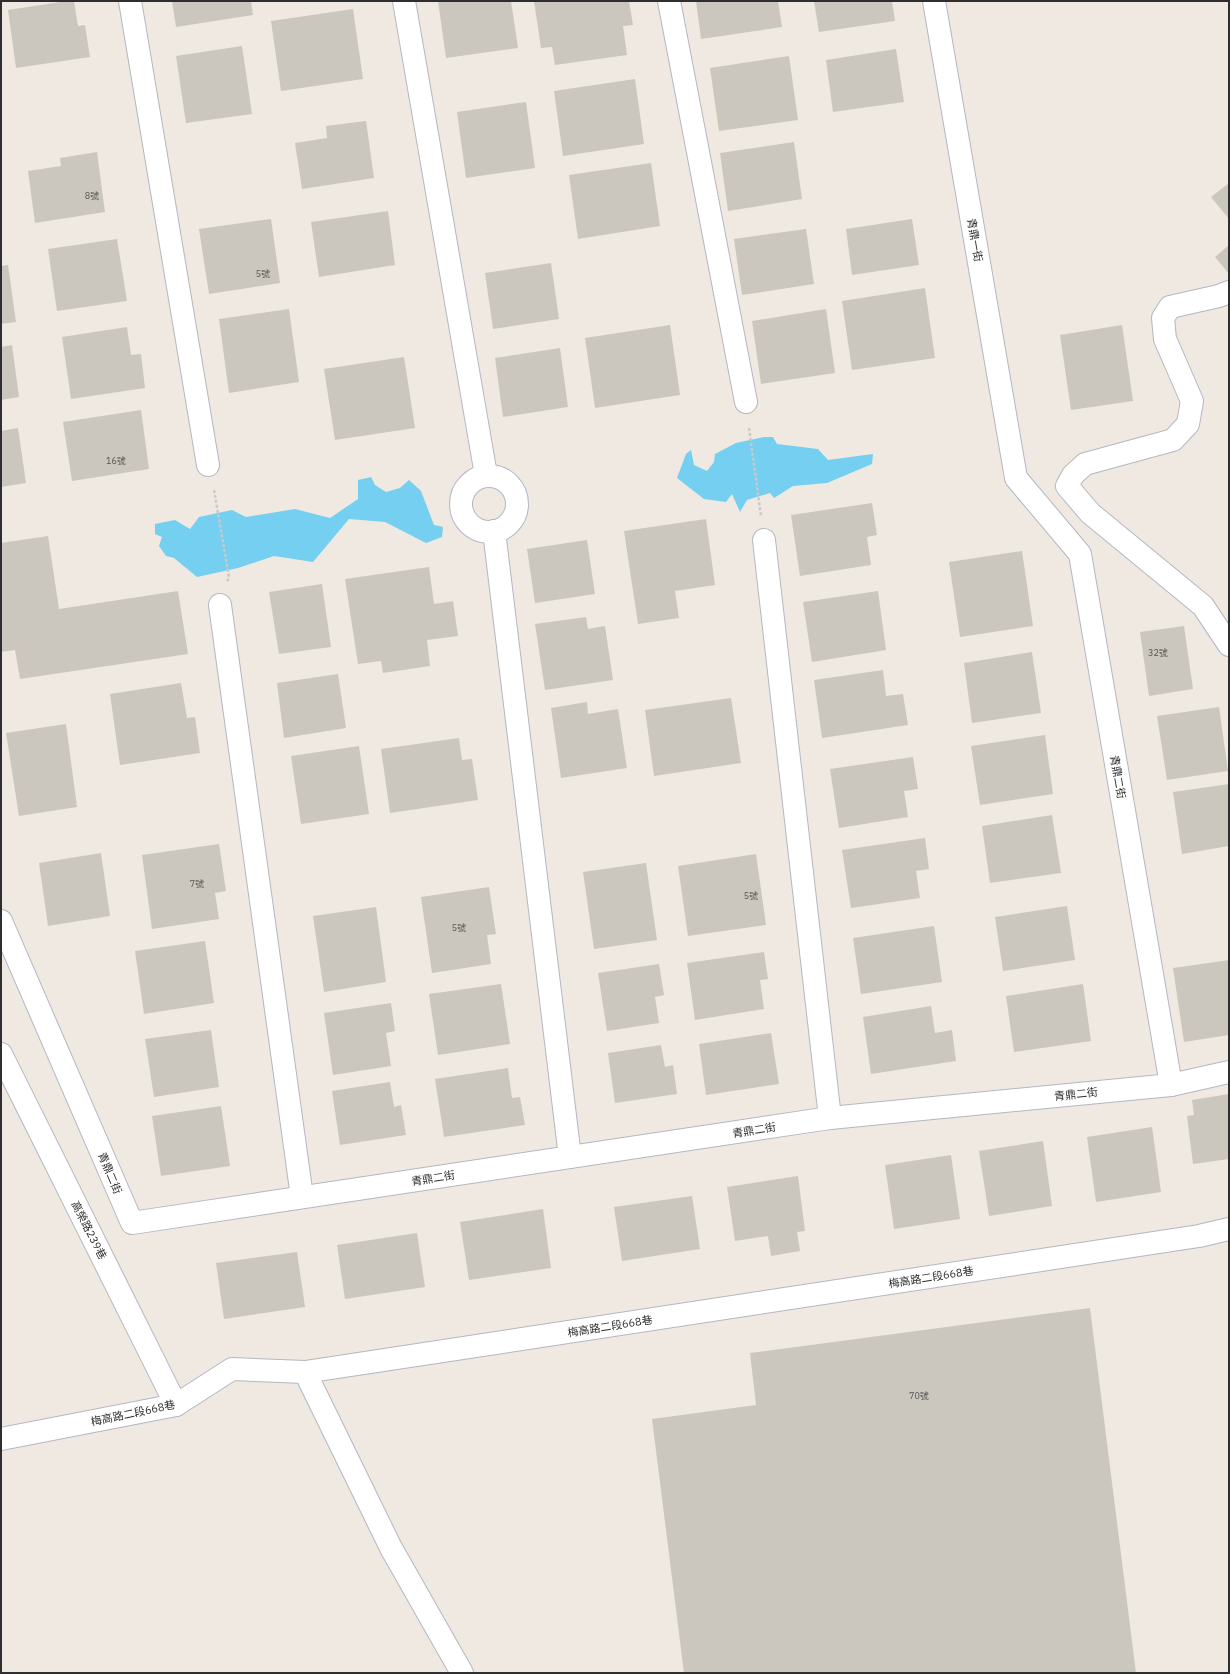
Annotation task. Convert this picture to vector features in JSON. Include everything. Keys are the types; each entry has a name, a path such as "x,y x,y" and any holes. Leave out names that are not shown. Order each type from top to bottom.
{"street":[{"path":"130,1 208,465"},
{"path":"404,1 486,476"},
{"path":"669,1 746,402"},
{"name":"青鼎一街","path":"934,1 1016,478 1080,554"},
{"path":"1229,292 1219,296 1170,307 1163,318 1165,339 1192,400 1188,424 1173,440 1085,464 1073,474 1067,486 1090,513 1203,606 1229,645"},
{"path":"495,476 504,479 512,486 516,495 518,504 516,514 511,522 494,532 485,532 469,523 461,508 461,499 467,487 477,478 495,476"},
{"path":"494,532 570,1157"},
{"path":"764,540 830,1118"},
{"name":"青鼎二街","path":"1,922 132,1223 830,1118 1171,1085 1080,554"},
{"path":"220,605 302,1197"},
{"name":"高榮路239巷","path":"1,1054 176,1405"},
{"path":"1171,1085 1229,1072"},
{"name":"梅高路二段668巷","path":"1,1439 176,1405 232,1369 305,1372 1199,1236 1229,1229"},
{"path":"305,1372 391,1548 462,1673"}],"path":[{"path":"750,430 760,505"},
{"path":"217,502 229,577"}],"water":[{"path":"764,437 773,437 777,444 818,449 828,460 873,454 872,464 827,483 793,486 774,498 770,493 747,500 740,512 732,494 726,502 704,499 677,478 686,454 691,450 694,465 707,471 714,462 715,454 736,443"},
{"path":"371,477 375,485 386,492 400,488 409,480 421,491 434,525 443,527 442,537 426,543 385,522 349,519 313,562 274,556 238,568 197,577 174,558 166,556 159,546 162,537 155,534 155,524 175,520 190,529 199,517 232,510 246,517 295,509 330,518 358,499 358,480"}],"building":[{"path":"74,1 78,26 85,25 90,57 16,68 8,10"},
{"path":"172,1 251,1 253,15 176,27"},
{"path":"438,1 511,1 518,48 446,58"},
{"path":"534,1 629,1 633,25 623,26 627,55 555,65 552,47 541,48"},
{"path":"696,1 778,1 782,27 701,39"},
{"path":"814,1 892,1 895,21 819,32"},
{"path":"353,9 363,79 281,91 271,21"},
{"path":"242,46 252,114 186,123 176,56"},
{"path":"896,49 904,102 833,112 826,60"},
{"path":"789,56 798,120 719,131 710,68"},
{"path":"635,79 644,144 563,156 554,91"},
{"path":"526,102 535,168 466,178 457,112"},
{"path":"366,121 374,178 302,189 295,143 327,138 326,126"},
{"path":"794,142 802,199 728,211 720,153"},
{"path":"97,152 105,212 35,223 28,171 61,166 60,158"},
{"path":"651,163 660,226 578,239 569,175"},
{"path":"1229,183 1229,219 1211,197"},
{"path":"388,211 395,265 319,277 311,222"},
{"path":"271,219 280,283 209,294 199,229"},
{"path":"912,219 919,265 852,275 846,229"},
{"path":"806,229 814,284 742,295 734,239"},
{"path":"117,239 127,301 57,311 48,249"},
{"path":"1229,245 1229,274 1215,257"},
{"path":"551,263 559,319 493,329 485,273"},
{"path":"8,265 16,322 1,324 1,266"},
{"path":"925,288 935,358 852,370 842,301"},
{"path":"289,309 299,382 229,393 219,319"},
{"path":"826,309 835,373 761,384 752,321"},
{"path":"670,325 680,395 595,408 585,338"},
{"path":"1122,325 1133,401 1071,410 1060,335"},
{"path":"127,327 131,355 141,354 145,388 71,399 62,337"},
{"path":"12,345 19,397 1,400 1,347"},
{"path":"560,348 568,407 503,417 495,358"},
{"path":"404,357 415,428 335,440 324,369"},
{"path":"141,410 149,469 72,481 63,422"},
{"path":"18,428 26,483 1,487 1,431"},
{"path":"872,503 877,535 867,537 871,565 800,576 791,515"},
{"path":"706,519 715,585 675,591 679,618 638,624 624,531"},
{"path":"48,536 59,609 178,591 188,654 20,679 15,650 1,652 1,543"},
{"path":"587,540 595,594 535,603 527,549"},
{"path":"1022,551 1033,626 960,637 949,562"},
{"path":"429,567 434,604 453,601 458,636 427,640 430,666 383,673 381,661 358,664 345,579"},
{"path":"322,584 331,647 279,654 269,592"},
{"path":"878,591 886,650 812,662 803,602"},
{"path":"586,617 588,629 605,626 613,680 545,690 535,624"},
{"path":"1184,626 1193,689 1149,696 1140,632"},
{"path":"1032,652 1041,713 972,723 964,663"},
{"path":"883,670 886,696 903,694 908,725 822,738 814,680"},
{"path":"338,674 346,728 284,738 277,683"},
{"path":"181,683 187,718 195,717 200,753 120,765 110,694"},
{"path":"731,698 741,763 654,776 645,710"},
{"path":"587,702 588,714 618,709 627,768 561,778 551,708"},
{"path":"1219,707 1228,771 1167,780 1157,716"},
{"path":"66,724 77,807 19,816 6,733"},
{"path":"1045,735 1053,794 980,805 971,746"},
{"path":"459,738 462,760 472,759 478,800 390,813 381,749"},
{"path":"359,746 369,814 301,824 291,756"},
{"path":"913,757 918,789 904,791 908,817 839,828 830,769"},
{"path":"1229,784 1229,846 1182,854 1173,792"},
{"path":"1052,815 1061,873 990,883 982,826"},
{"path":"925,838 929,869 916,871 920,898 851,908 842,850"},
{"path":"219,844 226,891 215,893 219,919 152,929 142,855"},
{"path":"101,853 110,916 48,926 39,863"},
{"path":"756,854 766,925 688,936 678,866"},
{"path":"646,863 657,940 594,949 583,872"},
{"path":"489,887 496,934 487,935 491,964 432,973 421,897"},
{"path":"1067,906 1075,960 1003,971 995,917"},
{"path":"376,907 386,982 324,992 313,916"},
{"path":"934,926 942,982 861,994 853,938"},
{"path":"205,941 214,1003 144,1014 135,951"},
{"path":"764,952 768,979 760,980 764,1009 695,1020 687,963"},
{"path":"1229,960 1229,1035 1184,1042 1173,968"},
{"path":"659,964 664,995 655,997 659,1023 607,1031 598,973"},
{"path":"501,984 510,1044 438,1055 429,994"},
{"path":"1083,984 1091,1041 1014,1052 1006,996"},
{"path":"391,1003 395,1031 386,1033 391,1066 333,1075 324,1013"},
{"path":"931,1006 935,1033 952,1030 956,1061 871,1074 863,1017"},
{"path":"211,1030 219,1087 154,1097 145,1039"},
{"path":"771,1033 779,1084 706,1095 699,1044"},
{"path":"661,1045 665,1067 673,1065 677,1094 615,1103 608,1053"},
{"path":"508,1068 512,1098 520,1097 525,1125 444,1137 435,1079"},
{"path":"390,1082 394,1107 401,1105 406,1135 340,1145 332,1091"},
{"path":"1229,1094 1229,1159 1193,1164 1187,1116 1194,1115 1192,1100"},
{"path":"221,1106 230,1166 161,1176 152,1116"},
{"path":"1152,1127 1161,1192 1096,1202 1087,1137"},
{"path":"1043,1141 1052,1206 989,1216 979,1151"},
{"path":"951,1155 960,1219 894,1229 885,1165"},
{"path":"798,1176 805,1231 797,1232 800,1251 771,1256 768,1236 735,1241 727,1187"},
{"path":"692,1196 700,1249 622,1261 614,1207"},
{"path":"543,1209 551,1268 469,1280 460,1222"},
{"path":"417,1233 425,1287 345,1299 337,1245"},
{"path":"297,1252 305,1307 224,1319 216,1263"},
{"path":"1090,1308 1136,1673 684,1673 652,1419 756,1405 750,1353"}]}
